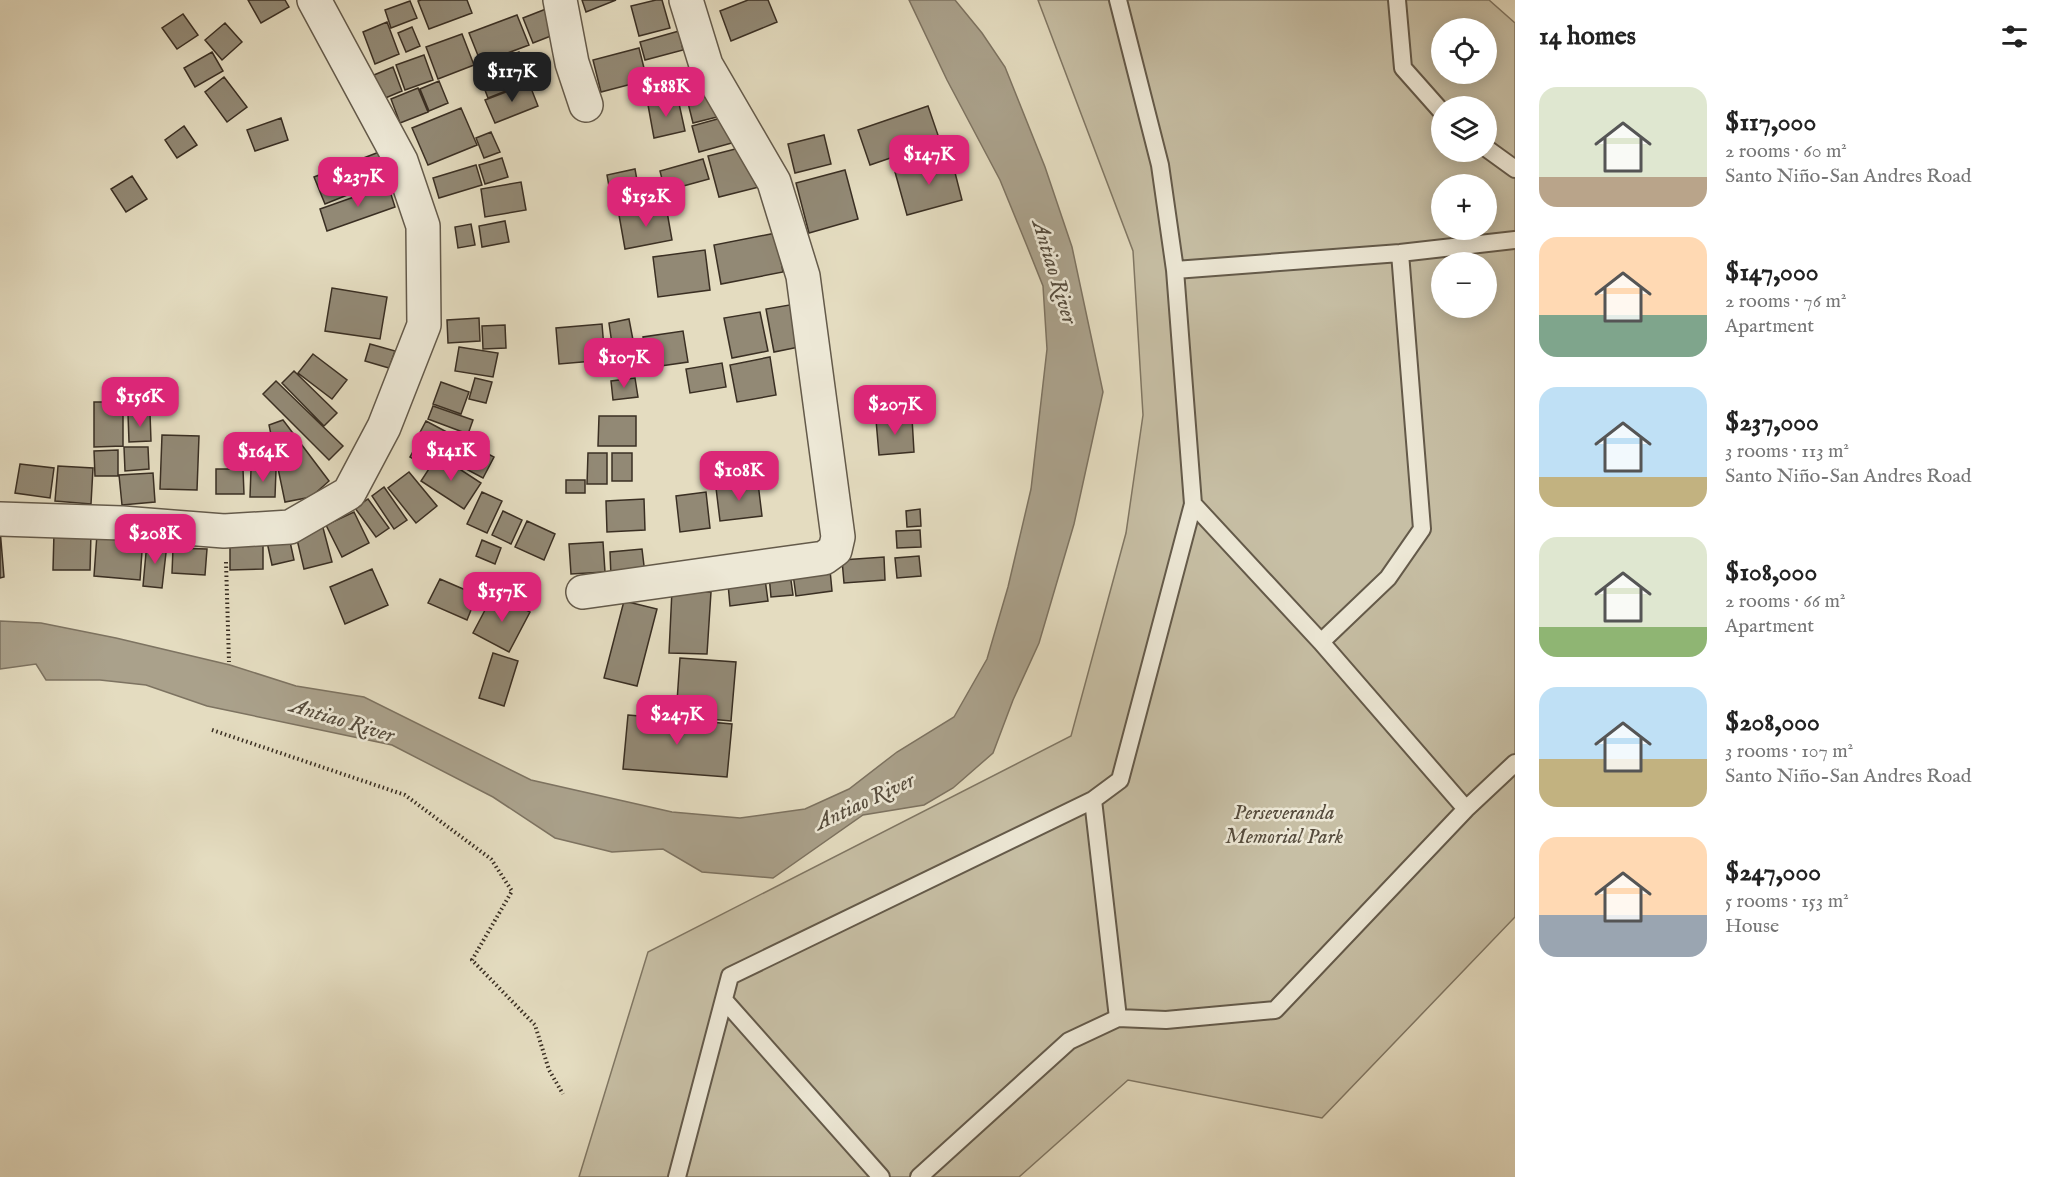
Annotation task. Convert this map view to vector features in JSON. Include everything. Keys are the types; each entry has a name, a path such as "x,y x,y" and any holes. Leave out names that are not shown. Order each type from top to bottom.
{"street":[{"path":"0,519 122,523 224,531 290,527 349,493 384,427 424,325 423,226 401,161 314,0"},
{"path":"560,0 572,63 586,105"},
{"path":"583,592 824,558 835,550 838,537 803,276 774,182 706,64 686,0"}],"lane":[{"path":"677,1177 730,976 1093,800 1120,780 1193,504 1176,270 1160,165 1118,0"},
{"path":"1397,0 1402,68 1431,100"},
{"path":"1497,156 1515,170"},
{"path":"1176,270 1400,253 1515,240"},
{"path":"1320,642 1388,578 1422,529 1400,253"},
{"path":"1193,504 1320,642 1466,809"},
{"path":"919,1177 1069,1041 1118,1018 1166,1020 1275,1010 1466,809 1515,763"},
{"path":"1093,800 1118,1018"},
{"path":"724,1000 881,1177"}],"path":[{"path":"224,531 229,662"},
{"path":"212,730 405,795 491,859 512,891 472,960 535,1025 549,1070 563,1094"}],"green space":[{"name":"Perseveranda Memorial Park","path":"1038,0 1489,0 1515,23 1515,917 1322,1118 1128,1080 1019,1177 579,1177 648,952 1071,736 1126,533 1143,415 1133,251"}],"water":[{"name":"Antiao River","path":"909,0 955,0 982,33 1005,67 1045,167 1072,247 1103,392 1074,524 1039,643 1013,700 993,753 953,788 924,805 863,815 773,878 702,872 663,849 612,852 555,838 493,797 392,745 207,706 146,685 100,680 46,680 36,664 0,669 0,621 41,623 116,638 230,665 296,686 364,697 531,780 672,812 740,818 805,809 849,789 897,752 954,717 987,659 1008,587 1031,489 1047,349 1043,286 1000,180 947,80"}],"building":[{"path":"248,0 285,0 289,7 261,23"},
{"path":"467,0 472,13 429,29 418,1"},
{"path":"582,0 616,0 586,12"},
{"path":"662,0 670,28 639,36 631,6"},
{"path":"748,0 768,0 777,22 731,41 720,11"},
{"path":"410,1 417,18 391,28 385,10"},
{"path":"551,7 561,32 533,43 523,18"},
{"path":"183,14 198,35 177,49 162,28"},
{"path":"517,15 529,45 481,63 469,33"},
{"path":"387,22 399,54 375,64 363,32"},
{"path":"225,23 242,42 222,60 205,40"},
{"path":"412,27 420,46 406,52 398,33"},
{"path":"679,31 683,50 645,60 640,42"},
{"path":"462,34 474,65 438,79 426,47"},
{"path":"639,48 647,80 601,92 593,60"},
{"path":"212,52 223,71 195,87 184,68"},
{"path":"519,52 531,81 488,98 477,69"},
{"path":"424,55 433,80 405,90 396,65"},
{"path":"393,67 402,91 383,99 374,75"},
{"path":"224,77 247,107 227,122 205,92"},
{"path":"439,81 448,103 429,111 420,89"},
{"path":"529,83 538,106 495,123 485,100"},
{"path":"418,88 428,112 400,123 391,99"},
{"path":"715,92 721,116 693,123 687,99"},
{"path":"678,99 685,131 654,138 648,105"},
{"path":"928,106 940,141 870,165 858,130"},
{"path":"461,108 477,145 428,165 412,128"},
{"path":"732,115 739,141 699,152 692,126"},
{"path":"281,118 288,140 255,151 247,130"},
{"path":"184,126 197,145 177,158 165,140"},
{"path":"491,132 500,152 484,158 476,138"},
{"path":"824,135 831,164 795,173 788,144"},
{"path":"747,146 759,187 719,197 708,156"},
{"path":"387,149 397,175 325,204 314,177"},
{"path":"951,157 962,200 907,215 895,172"},
{"path":"502,158 508,177 485,184 479,165"},
{"path":"703,159 709,179 665,191 660,171"},
{"path":"476,165 482,185 439,198 433,178"},
{"path":"635,169 638,186 610,192 607,175"},
{"path":"845,170 858,219 809,233 796,183"},
{"path":"132,176 147,199 126,212 111,189"},
{"path":"521,182 526,210 485,217 481,189"},
{"path":"653,184 657,198 623,208 620,194"},
{"path":"388,185 395,207 327,231 320,209"},
{"path":"666,206 672,240 625,249 619,215"},
{"path":"505,221 509,242 482,247 479,226"},
{"path":"471,224 475,245 458,248 455,227"},
{"path":"776,233 783,272 721,284 714,245"},
{"path":"705,250 710,290 658,297 653,257"},
{"path":"332,288 387,297 380,339 325,331"},
{"path":"801,303 809,345 774,352 766,309"},
{"path":"760,312 768,351 732,358 724,318"},
{"path":"479,318 480,341 448,343 447,320"},
{"path":"629,319 633,340 612,344 609,323"},
{"path":"602,324 605,360 559,364 556,328"},
{"path":"505,325 506,348 483,349 482,326"},
{"path":"683,331 688,362 647,368 643,337"},
{"path":"370,344 395,351 389,368 365,361"},
{"path":"632,346 635,371 614,374 610,349"},
{"path":"459,347 498,353 493,377 455,371"},
{"path":"313,354 347,380 332,399 298,373"},
{"path":"770,357 776,395 737,402 730,365"},
{"path":"722,363 726,387 690,393 686,369"},
{"path":"294,371 337,413 324,426 282,383"},
{"path":"475,378 492,382 486,403 469,399"},
{"path":"635,378 638,397 613,400 611,381"},
{"path":"276,381 343,446 329,460 263,394"},
{"path":"441,382 469,392 461,414 433,404"},
{"path":"94,402 123,402 123,446 94,447"},
{"path":"433,406 473,420 468,434 428,419"},
{"path":"150,413 151,441 129,442 128,414"},
{"path":"599,416 636,416 636,446 598,446"},
{"path":"912,418 914,452 879,455 876,420"},
{"path":"283,420 329,481 311,497 285,502 269,425"},
{"path":"426,421 494,457 483,478 415,442"},
{"path":"162,435 199,436 197,490 160,489"},
{"path":"416,446 431,455 425,466 410,457"},
{"path":"124,447 148,447 149,469 125,471"},
{"path":"118,450 118,476 95,476 94,451"},
{"path":"588,453 607,453 607,484 587,484"},
{"path":"612,453 632,453 632,481 612,481"},
{"path":"438,455 481,483 464,509 421,481"},
{"path":"20,464 54,468 50,498 15,493"},
{"path":"58,466 93,468 91,504 55,501"},
{"path":"216,469 243,469 244,494 216,494"},
{"path":"251,469 276,470 275,497 250,497"},
{"path":"409,472 437,506 416,523 388,488"},
{"path":"153,473 155,502 122,505 119,475"},
{"path":"566,480 585,480 585,493 566,493"},
{"path":"758,483 762,516 720,521 716,488"},
{"path":"384,487 407,520 394,529 372,496"},
{"path":"482,492 502,501 487,533 467,524"},
{"path":"706,492 710,528 680,532 676,496"},
{"path":"368,499 389,528 376,537 355,508"},
{"path":"644,499 645,530 607,532 606,501"},
{"path":"920,509 921,526 907,527 906,511"},
{"path":"503,511 522,520 511,544 492,535"},
{"path":"354,512 369,543 342,557 326,525"},
{"path":"527,521 555,534 544,560 515,547"},
{"path":"322,524 332,562 304,569 295,531"},
{"path":"0,529 4,577 0,578"},
{"path":"920,530 921,547 897,548 896,531"},
{"path":"54,532 91,533 90,570 53,570"},
{"path":"97,534 143,537 140,580 94,576"},
{"path":"289,537 294,560 272,565 267,542"},
{"path":"482,540 501,548 495,564 476,556"},
{"path":"147,542 167,544 162,588 143,586"},
{"path":"603,542 605,572 571,574 569,544"},
{"path":"230,543 263,543 263,569 230,570"},
{"path":"173,548 207,549 205,575 172,573"},
{"path":"642,549 645,574 611,577 610,552"},
{"path":"919,556 921,576 897,578 895,558"},
{"path":"884,557 885,580 844,583 842,560"},
{"path":"372,569 388,605 345,624 330,587"},
{"path":"830,570 832,591 796,596 793,574"},
{"path":"790,573 793,595 771,597 769,575"},
{"path":"440,579 477,595 467,620 428,603"},
{"path":"765,579 768,601 730,606 728,584"},
{"path":"672,590 711,592 707,654 669,653"},
{"path":"494,593 530,612 509,652 473,633"},
{"path":"624,601 657,609 637,686 604,678"},
{"path":"493,653 518,661 504,706 479,698"},
{"path":"680,658 736,662 731,721 676,716"},
{"path":"628,715 732,724 727,777 623,769"}]}
